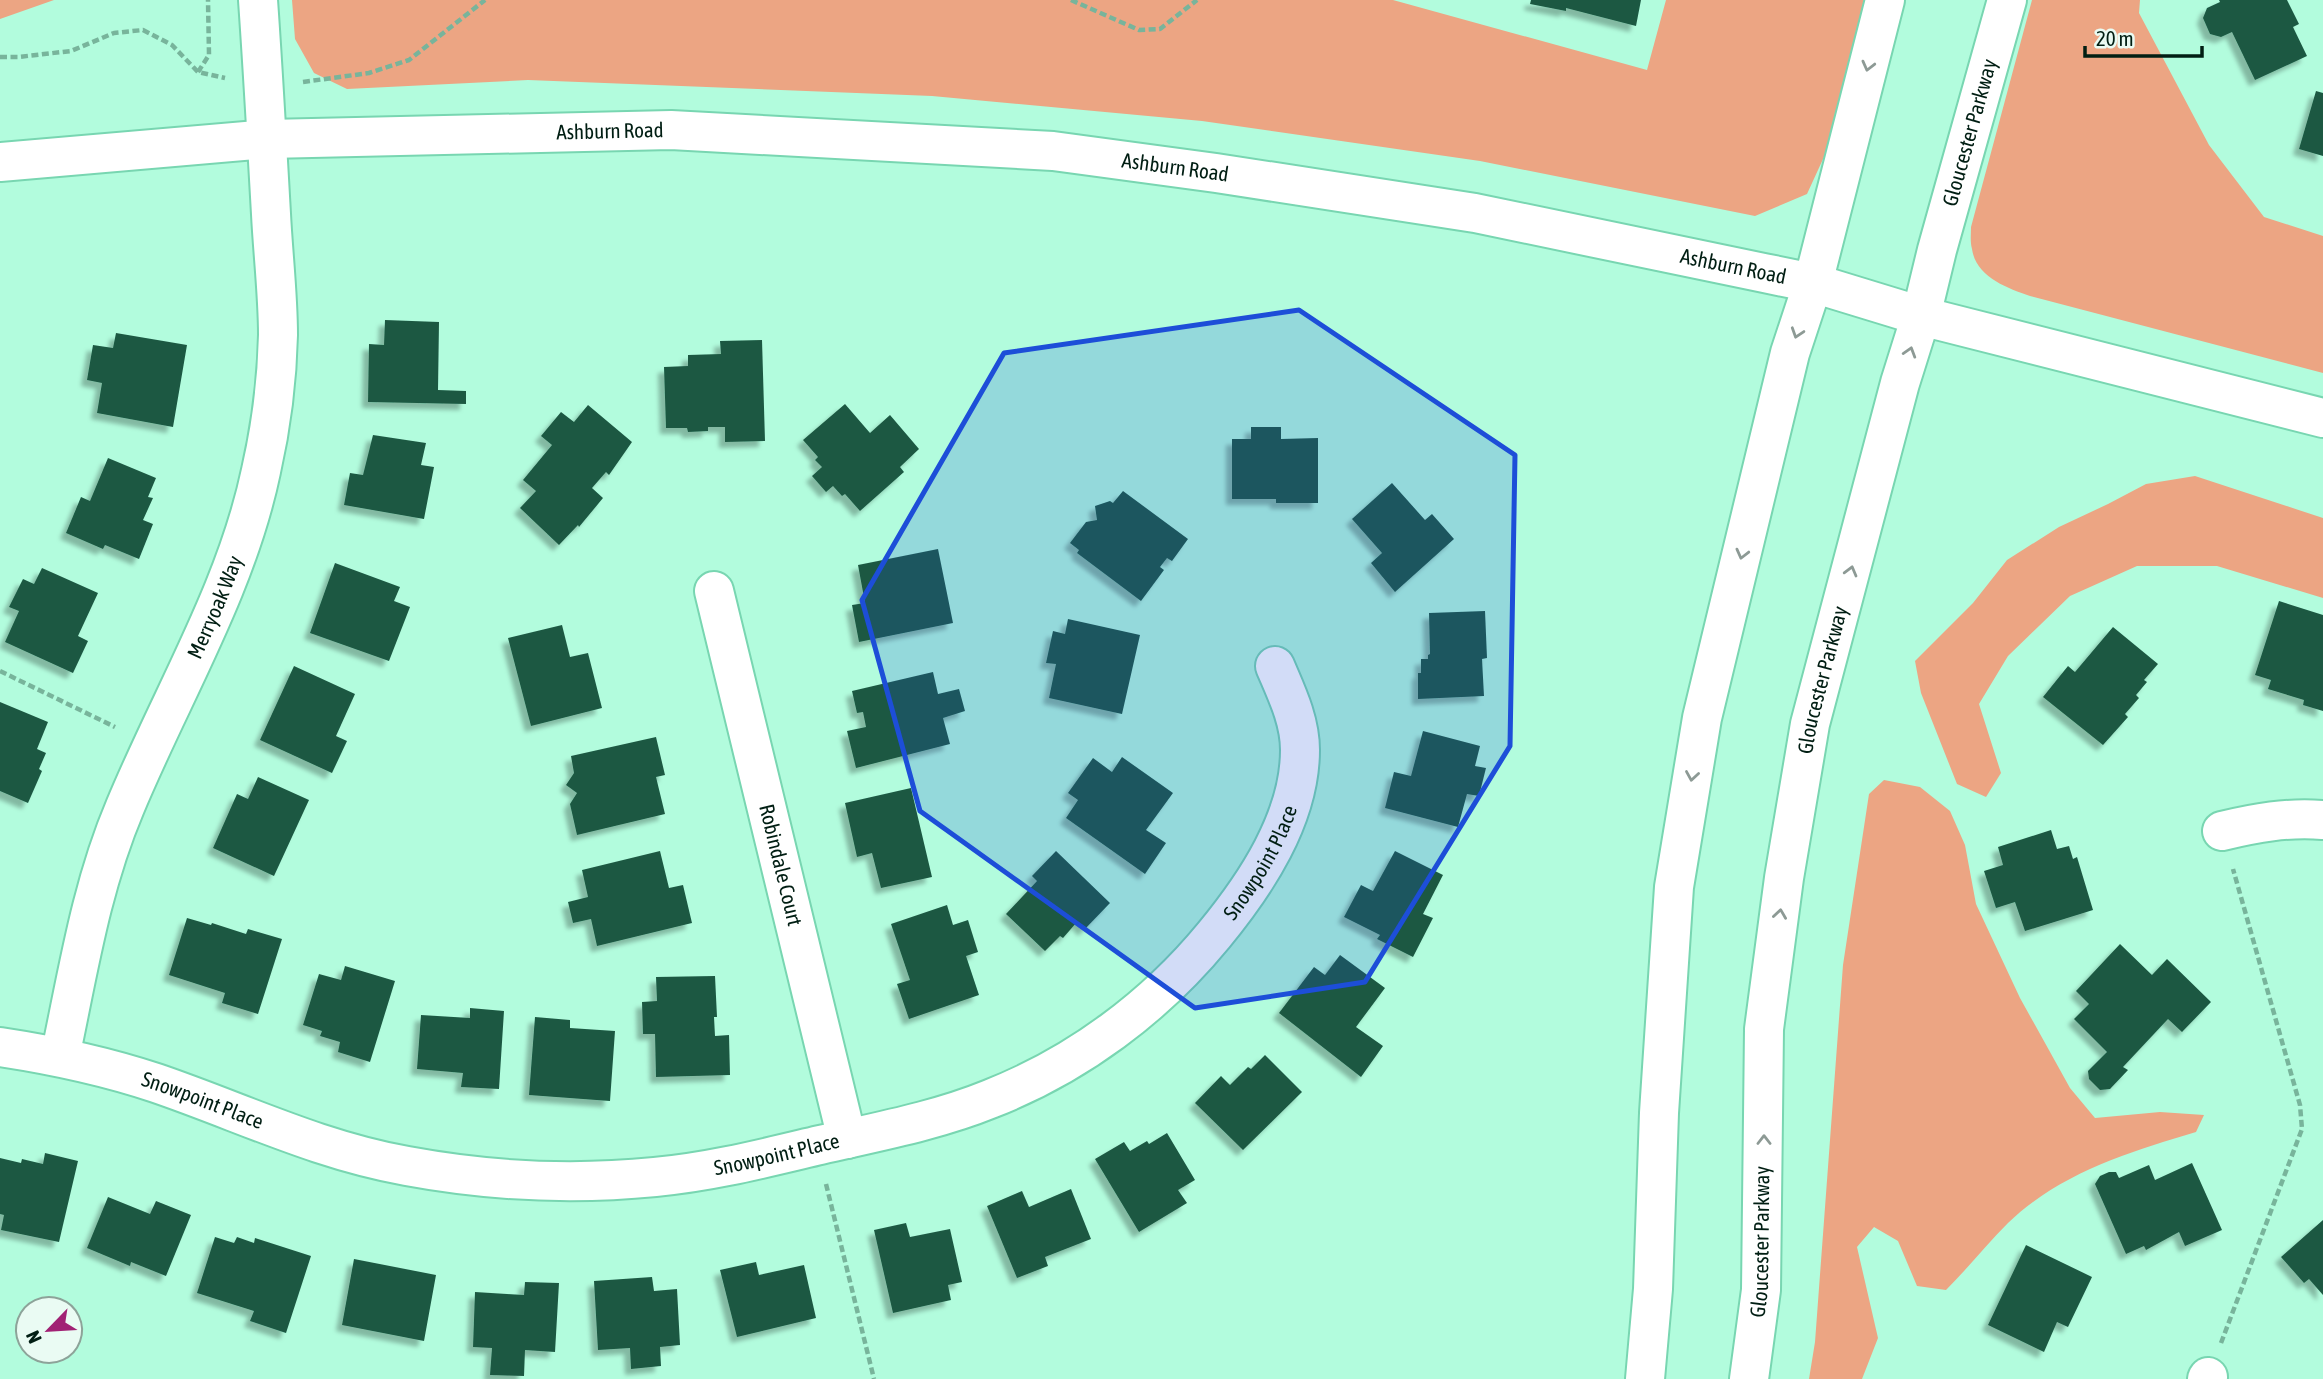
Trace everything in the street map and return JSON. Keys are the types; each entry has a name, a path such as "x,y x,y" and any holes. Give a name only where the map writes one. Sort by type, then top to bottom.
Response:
{"street":[{"name":"Merryoak Way","path":"60,1057 92,903 108,849 227,581 261,472 273,403 278,334 258,0"},
{"path":"1645,1379 1653,1289 1659,1113 1674,887 1702,718 1790,353 1813,283 1885,0"},
{"name":"Gloucester Parkway","path":"1749,1379 1761,1290 1764,1029 1784,878 1810,724 1900,383 1921,316 2007,0"},
{"name":"Ashburn Road","path":"0,162 268,139 671,130 1053,151 1475,213 1813,283 1921,316 2323,418"},
{"name":"Robindale Court","path":"714,591 831,1142"},
{"name":"Snowpoint Place","path":"0,1047 60,1057 155,1083 271,1129 332,1149 405,1166 478,1177 565,1181 654,1177 734,1165 952,1113 1026,1084 1101,1040 1168,985 1228,918 1253,882 1294,803 1300,747 1292,705 1275,666"},
{"path":"2222,831 2262,822 2307,818 2323,820"}],"path":[{"path":"198,72 209,55 208,0"},
{"path":"1071,0 1139,30 1160,29 1197,0"},
{"path":"0,671 116,727"},
{"path":"2208,1378 2302,1129 2300,1105 2222,831"},
{"path":"831,1142 874,1379"}],"highlighted area":[{"path":"1299,310 1515,455 1510,746 1365,982 1195,1008 920,811 862,600 1004,353"}],"shaded area":[{"path":"0,0 54,0 0,19"},
{"path":"292,0 1393,0 1647,70 1666,0 1864,0 1829,146 1807,194 1755,216 1480,161 1202,121 932,96 528,80 347,89 314,73 295,39"},
{"path":"2032,0 2140,0 2139,13 2209,145 2264,217 2323,236 2323,373 2030,296 1994,280 1980,267 1971,246 1971,227"},
{"path":"2195,476 2323,518 2323,598 2217,566 2137,566 2070,596 2008,656 1979,704 2001,773 1986,797 1957,784 1921,693 1915,661 1973,603 2007,560 2059,527 2146,484"},
{"path":"1884,780 1920,787 1950,811 1965,845 1976,904 2020,998 2070,1088 2095,1118 2160,1112 2204,1115 2196,1132 2121,1156 2050,1190 2008,1223 1946,1290 1917,1286 1898,1241 1874,1227 1857,1247 1878,1338 1862,1379 1809,1379 1815,1342 1843,965 1869,794"}],"building":[{"path":"1531,0 1641,0 1636,26 1566,8 1566,11 1530,4"},
{"path":"2219,0 2287,0 2299,24 2293,27 2307,56 2255,80 2232,32 2221,37 2210,34 2203,18 2207,8 2220,2"},
{"path":"2316,91 2323,93 2323,156 2299,149"},
{"path":"385,320 439,322 438,390 466,391 466,404 368,402 369,344 384,345"},
{"path":"116,333 187,345 173,427 97,413 102,383 87,380 93,345 113,348"},
{"path":"762,340 765,441 725,442 725,427 708,427 708,431 688,432 687,428 666,428 664,367 688,366 688,355 721,354 720,341"},
{"path":"845,404 870,433 890,415 919,449 900,467 904,472 860,511 845,494 842,496 833,486 826,492 812,476 822,467 815,460 818,457 803,440"},
{"path":"588,405 632,442 609,475 606,472 592,488 603,498 579,527 578,525 559,545 520,508 536,491 523,480 552,445 541,436 561,412 574,422"},
{"path":"1251,427 1281,427 1281,439 1318,438 1318,503 1232,499 1232,439 1251,439"},
{"path":"373,435 426,443 421,465 434,467 424,519 344,505 350,473 363,475"},
{"path":"108,458 156,478 148,497 153,498 143,520 153,524 139,559 105,545 103,549 66,533 81,497 90,501"},
{"path":"1392,483 1425,520 1432,514 1454,539 1395,592 1371,563 1382,553 1352,519"},
{"path":"1123,491 1188,539 1172,561 1167,558 1160,567 1164,570 1141,601 1077,553 1079,550 1070,543 1086,522 1097,520 1095,506 1110,501 1113,503"},
{"path":"938,549 953,623 859,642 852,605 865,603 858,565"},
{"path":"335,563 400,587 394,601 410,607 389,661 310,633"},
{"path":"42,568 98,593 78,636 88,641 73,673 5,642 19,611 9,607 23,579 34,584"},
{"path":"2279,601 2323,615 2323,711 2303,705 2304,700 2268,689 2271,680 2255,675"},
{"path":"1485,611 1487,658 1482,659 1484,696 1418,699 1421,659 1428,659 1430,654 1429,613"},
{"path":"1068,619 1140,635 1122,714 1049,698 1056,664 1046,663 1053,631 1065,634"},
{"path":"562,625 570,657 588,653 602,708 531,726 508,638"},
{"path":"2113,627 2158,664 2144,680 2147,682 2136,695 2139,698 2125,714 2128,717 2103,745 2043,697 2068,666 2075,672"},
{"path":"294,666 355,694 336,736 347,741 332,773 260,740"},
{"path":"933,672 938,694 959,689 965,711 943,718 950,744 856,768 847,731 866,727 863,712 857,713 852,691"},
{"path":"0,702 48,722 37,749 46,753 39,769 42,771 28,803 0,791"},
{"path":"1423,731 1480,746 1475,766 1486,768 1479,796 1467,794 1458,827 1385,808 1394,772 1411,776"},
{"path":"656,737 665,775 656,777 665,814 577,835 570,804 577,793 566,785 574,773 571,756"},
{"path":"1122,757 1173,793 1146,830 1166,843 1145,874 1066,818 1078,800 1068,793 1093,758 1112,772"},
{"path":"258,777 309,800 274,876 213,848 237,794 248,799"},
{"path":"911,788 932,877 881,888 872,853 857,857 845,803"},
{"path":"2051,830 2057,849 2069,846 2073,859 2077,857 2093,910 2025,931 2015,902 1996,908 1984,871 2003,865 1998,847"},
{"path":"660,851 669,888 683,885 692,923 597,946 591,919 573,923 568,902 588,897 582,870"},
{"path":"1056,851 1110,903 1084,930 1077,922 1063,938 1060,936 1045,951 1006,914 1037,881 1032,876"},
{"path":"1395,851 1443,875 1423,914 1433,918 1413,957 1377,939 1380,935 1344,917 1361,885 1373,891"},
{"path":"947,905 953,925 968,920 978,952 966,956 979,995 909,1019 897,984 910,980 891,924"},
{"path":"187,918 246,934 248,929 282,939 258,1014 222,1003 225,993 169,975"},
{"path":"2120,944 2152,975 2167,959 2211,1002 2182,1032 2168,1019 2123,1067 2128,1070 2110,1089 2100,1090 2089,1079 2088,1071 2107,1052 2074,1019 2089,1004 2076,991"},
{"path":"1340,955 1385,988 1356,1027 1383,1046 1361,1077 1279,1013 1314,967 1325,975"},
{"path":"345,966 395,981 370,1062 338,1052 340,1042 320,1036 322,1031 303,1025 319,974 341,980"},
{"path":"715,976 715,1036 729,1035 730,1075 656,1077 655,1034 643,1034 642,1002 657,1001 656,977"},
{"path":"470,1008 504,1011 499,1089 461,1087 463,1073 417,1069 421,1015 470,1018"},
{"path":"535,1017 570,1020 570,1028 615,1031 610,1101 529,1095"},
{"path":"1265,1055 1302,1092 1243,1150 1195,1103 1221,1076 1230,1085"},
{"path":"1167,1133 1195,1180 1178,1190 1187,1203 1139,1232 1095,1159 1124,1142 1130,1151"},
{"path":"45,1153 78,1161 59,1242 1,1230 4,1215 0,1214 0,1158 43,1164"},
{"path":"2192,1163 2222,1230 2185,1246 2179,1232 2146,1250 2144,1246 2126,1254 2095,1184 2100,1176 2116,1172 2119,1178 2149,1165 2155,1180"},
{"path":"1071,1189 1091,1239 1045,1257 1048,1266 1017,1278 987,1206 1022,1191 1029,1207"},
{"path":"108,1197 150,1214 156,1201 191,1215 166,1276 131,1262 130,1266 87,1248"},
{"path":"2323,1220 2323,1295 2309,1279 2304,1283 2281,1257"},
{"path":"906,1223 910,1237 950,1229 962,1282 948,1285 951,1300 893,1313 874,1230"},
{"path":"215,1237 234,1243 237,1237 254,1243 255,1238 311,1256 286,1333 250,1321 254,1311 197,1293"},
{"path":"2026,1245 2092,1277 2068,1327 2057,1322 2044,1352 1988,1325"},
{"path":"354,1259 436,1275 424,1341 342,1325"},
{"path":"756,1262 759,1275 804,1265 816,1318 737,1337 720,1270"},
{"path":"652,1277 654,1291 677,1289 680,1345 660,1347 661,1366 631,1369 630,1348 598,1350 594,1281"},
{"path":"525,1282 559,1283 555,1352 525,1350 524,1376 490,1375 492,1348 473,1347 475,1292 524,1295"}]}
